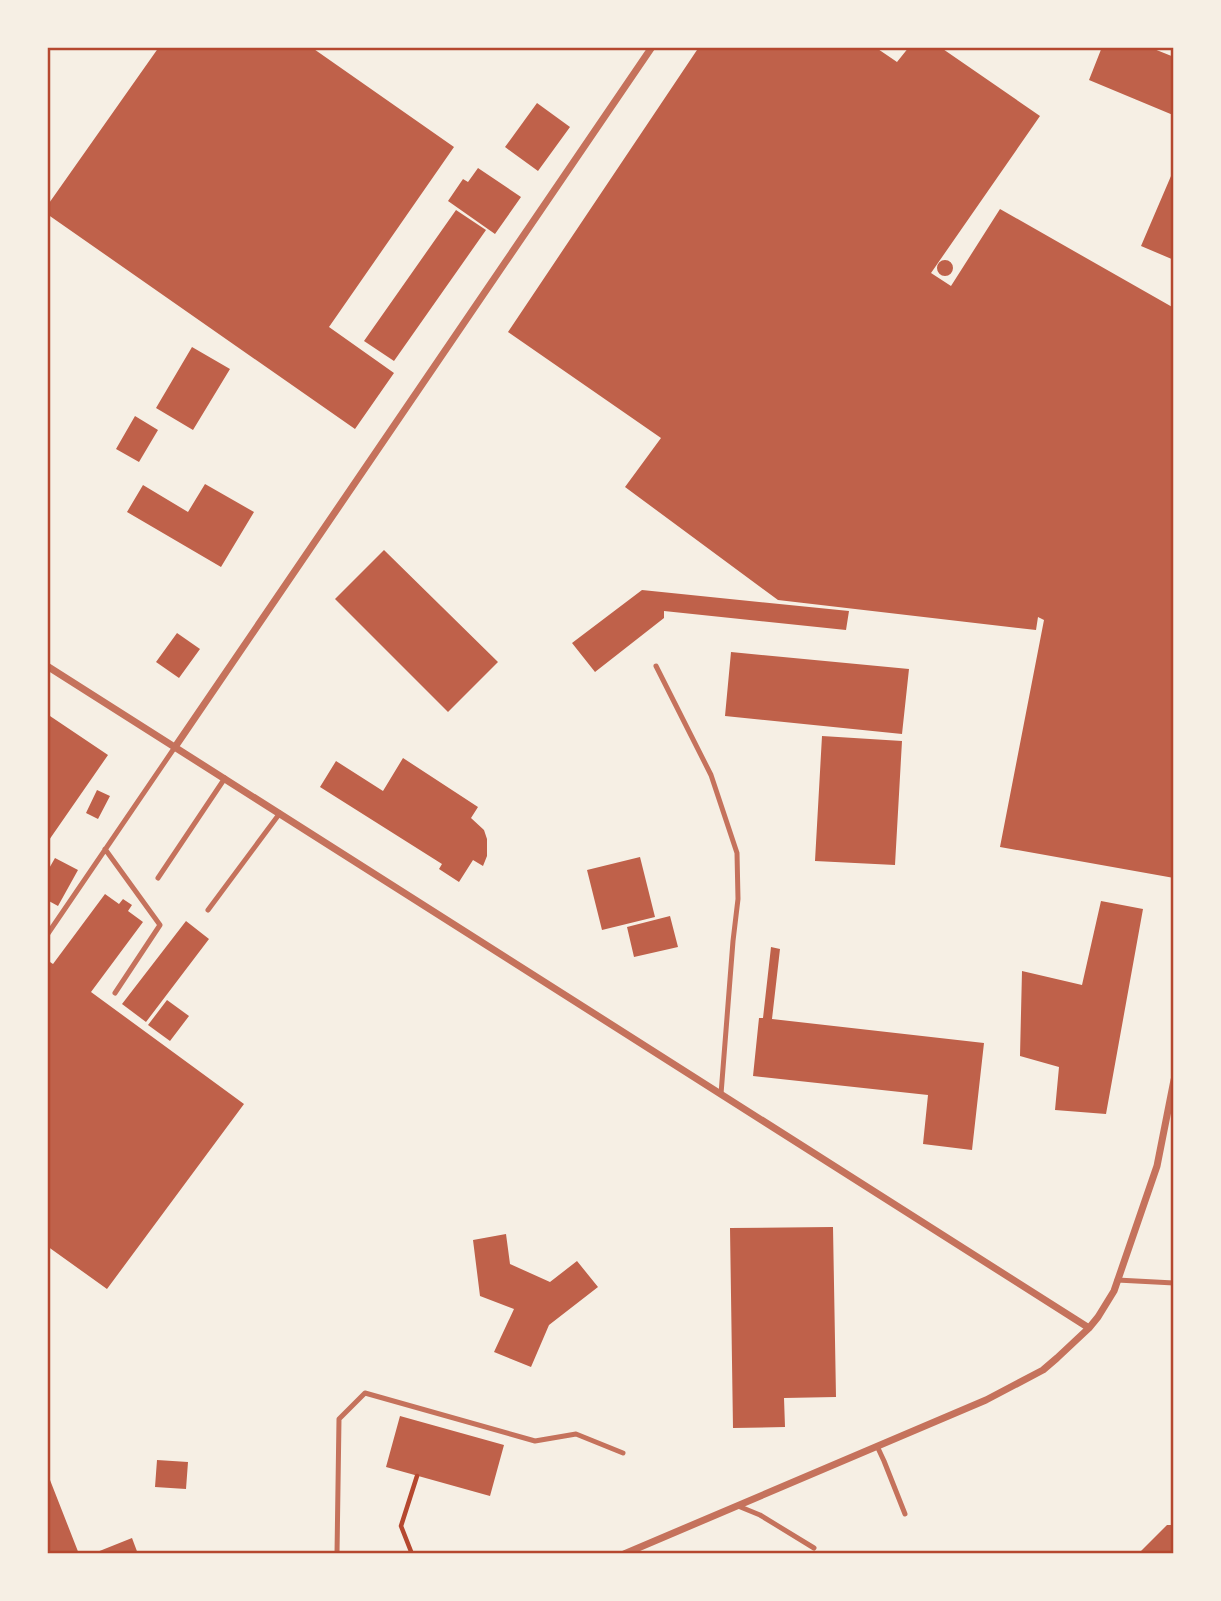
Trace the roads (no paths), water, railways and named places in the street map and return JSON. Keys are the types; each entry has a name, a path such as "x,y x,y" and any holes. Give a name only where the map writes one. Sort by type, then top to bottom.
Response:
{"street":[{"path":"175,747 652,47"},
{"path":"47,666 1089,1328"},
{"path":"624,1554 986,1400 1043,1370 1089,1328 1114,1291 1157,1166 1174,1080"}],"lane":[{"path":"656,666 711,775 737,853 738,899 721,1094"},
{"path":"47,934 175,747"},
{"path":"158,878 225,779"},
{"path":"208,910 280,813"},
{"path":"105,849 160,925 115,993"},
{"path":"1118,1280 1174,1283"},
{"path":"337,1554 338,1419 365,1393 535,1441 576,1434 623,1453"},
{"path":"877,1446 905,1514"},
{"path":"738,1506 760,1515 814,1548"}]}
